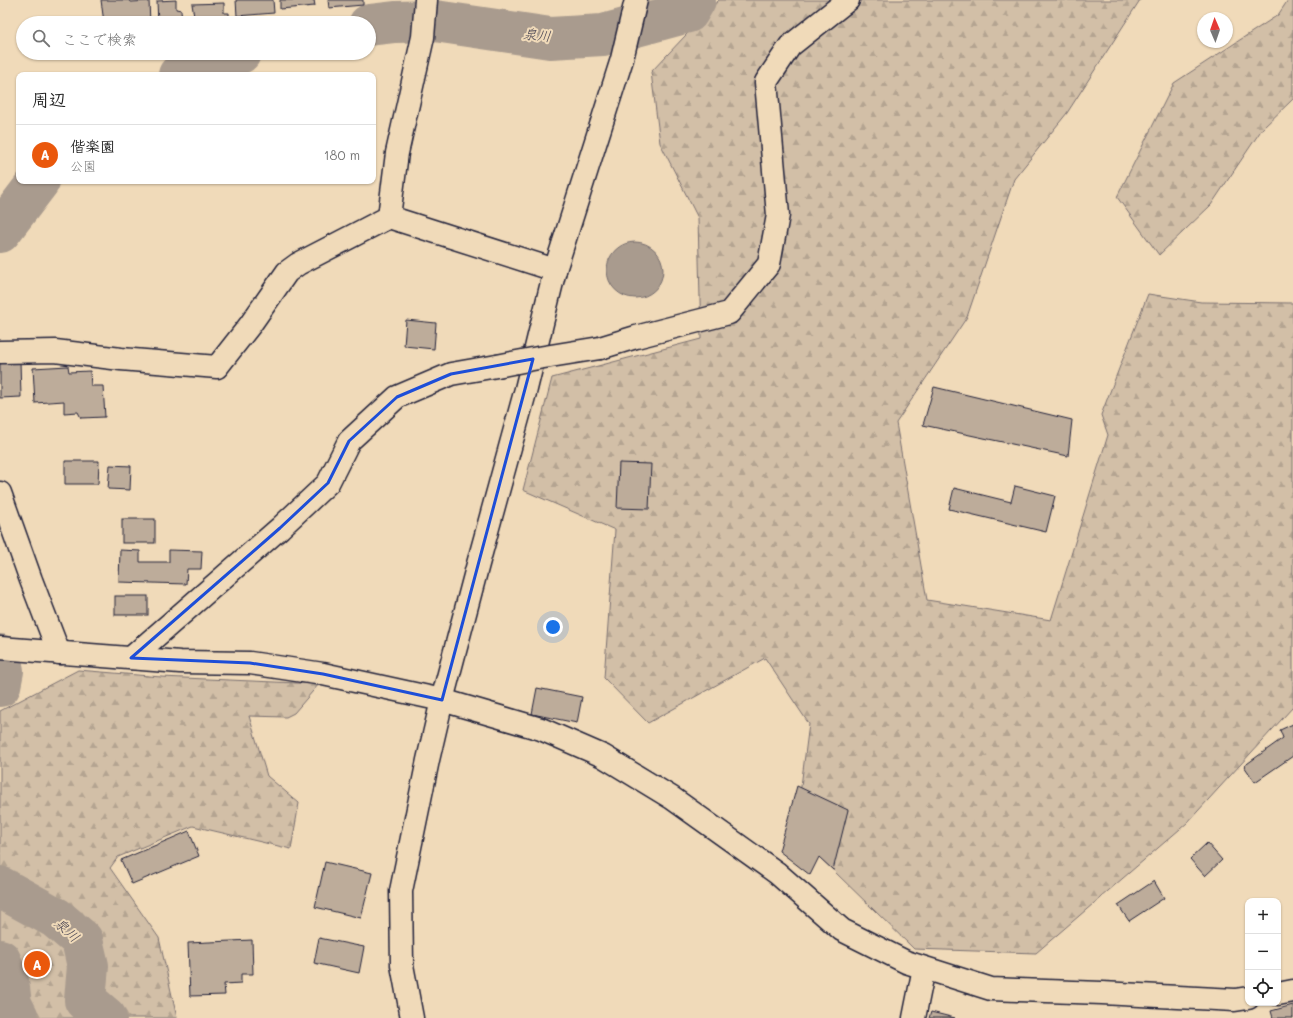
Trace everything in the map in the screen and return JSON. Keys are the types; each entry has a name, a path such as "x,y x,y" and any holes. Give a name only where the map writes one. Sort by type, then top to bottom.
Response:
{"street":[{"path":"412,1018 402,965 401,891 428,760 442,700 526,389 555,270 622,59 636,0"},
{"path":"131,658 280,528 328,483 349,441 397,397 451,374 600,348 729,313 769,264 778,215 766,82 790,46 848,0"},
{"path":"389,217 397,153 424,37 426,2"},
{"path":"0,352 55,351 217,367 250,325 287,272 298,264 389,217 555,270"},
{"path":"0,493 31,580 59,652"},
{"path":"0,648 180,662 250,663 323,674 442,700 541,729 603,756 672,798 770,869 842,930 906,962 991,989 1235,1000 1245,998"},
{"path":"914,1018 924,968"},
{"path":"1281,993 1293,991"}],"highlighted area":[{"path":"533,359 442,700 323,674 250,663 131,658 280,528 328,483 349,441 397,397 451,374"}],"green space":[{"path":"719,0 1140,0 1067,113 1014,179 967,317 896,423 927,600 1051,620 1108,435 1101,415 1148,294 1201,302 1293,303 1293,707 1187,823 1036,953 914,949 795,833 809,724 765,658 648,723 604,678 615,530 523,490 552,378 701,339 698,218 660,143 651,72"},
{"path":"1288,0 1293,0 1293,99 1262,129 1211,205 1159,255 1117,197 1174,83 1228,48 1233,48 1233,44 1278,15"},
{"path":"78,670 161,677 319,684 294,713 286,717 249,716 267,776 299,803 291,849 193,826 118,857 110,868 159,938 177,1018 0,1018 0,711"}],"shaded area":[{"path":"635,242 646,244 655,250 661,259 663,270 661,281 655,290 646,296 635,298 624,296 615,290 609,281 607,270 609,259 615,250 624,244"}],"building":[{"path":"101,0 129,0 130,2 149,1 150,16 103,16"},
{"path":"176,0 176,9 181,10 181,16 158,16 157,1"},
{"path":"236,0 273,0 274,13 237,16"},
{"path":"280,0 314,0 315,6 280,9"},
{"path":"328,0 363,0 363,5 329,8"},
{"path":"224,3 224,13 229,13 229,16 194,16 192,4"},
{"path":"406,320 436,323 434,349 404,346"},
{"path":"20,361 21,397 0,398 0,362"},
{"path":"68,366 69,372 90,371 91,386 103,386 105,417 81,418 78,412 64,413 64,401 35,403 33,368"},
{"path":"934,387 1072,420 1068,456 923,425"},
{"path":"65,461 99,461 98,484 65,484"},
{"path":"619,463 651,464 649,509 617,508"},
{"path":"110,465 131,466 130,490 108,489"},
{"path":"1015,486 1055,496 1046,532 949,509 954,488 1011,502"},
{"path":"122,519 155,519 155,543 122,543"},
{"path":"120,550 140,551 140,562 169,562 169,550 202,551 201,569 187,569 186,584 119,582"},
{"path":"115,596 148,596 148,615 115,615"},
{"path":"537,688 582,697 577,723 532,714"},
{"path":"1293,724 1293,756 1255,782 1244,766 1283,738 1280,730"},
{"path":"797,786 848,810 833,870 819,857 810,875 779,851"},
{"path":"189,831 199,856 132,884 121,860"},
{"path":"1207,843 1222,860 1205,876 1190,859"},
{"path":"325,862 372,873 361,918 315,907"},
{"path":"1154,881 1164,898 1129,921 1118,905"},
{"path":"319,938 364,947 359,973 314,963"},
{"path":"252,940 253,974 241,974 241,983 224,984 225,995 190,996 188,943"},
{"path":"1293,1005 1293,1018 1273,1018 1271,1011"},
{"path":"931,1012 955,1018 929,1018"}],"waterway":[{"name":"泉川","path":"376,24 435,21 550,38 603,35 688,12 695,0"},
{"name":"泉川","path":"186,72 226,60"},
{"name":"泉川","path":"0,232 37,184"},
{"name":"泉川","path":"0,655 3,671 0,686"},
{"name":"泉川","path":"0,887 56,918 82,940 88,966 85,1000 106,1018"},
{"path":"0,960 8,980 11,1004 18,1018"}],"place":[{"name":"偕楽園","path":"37,964"}]}
